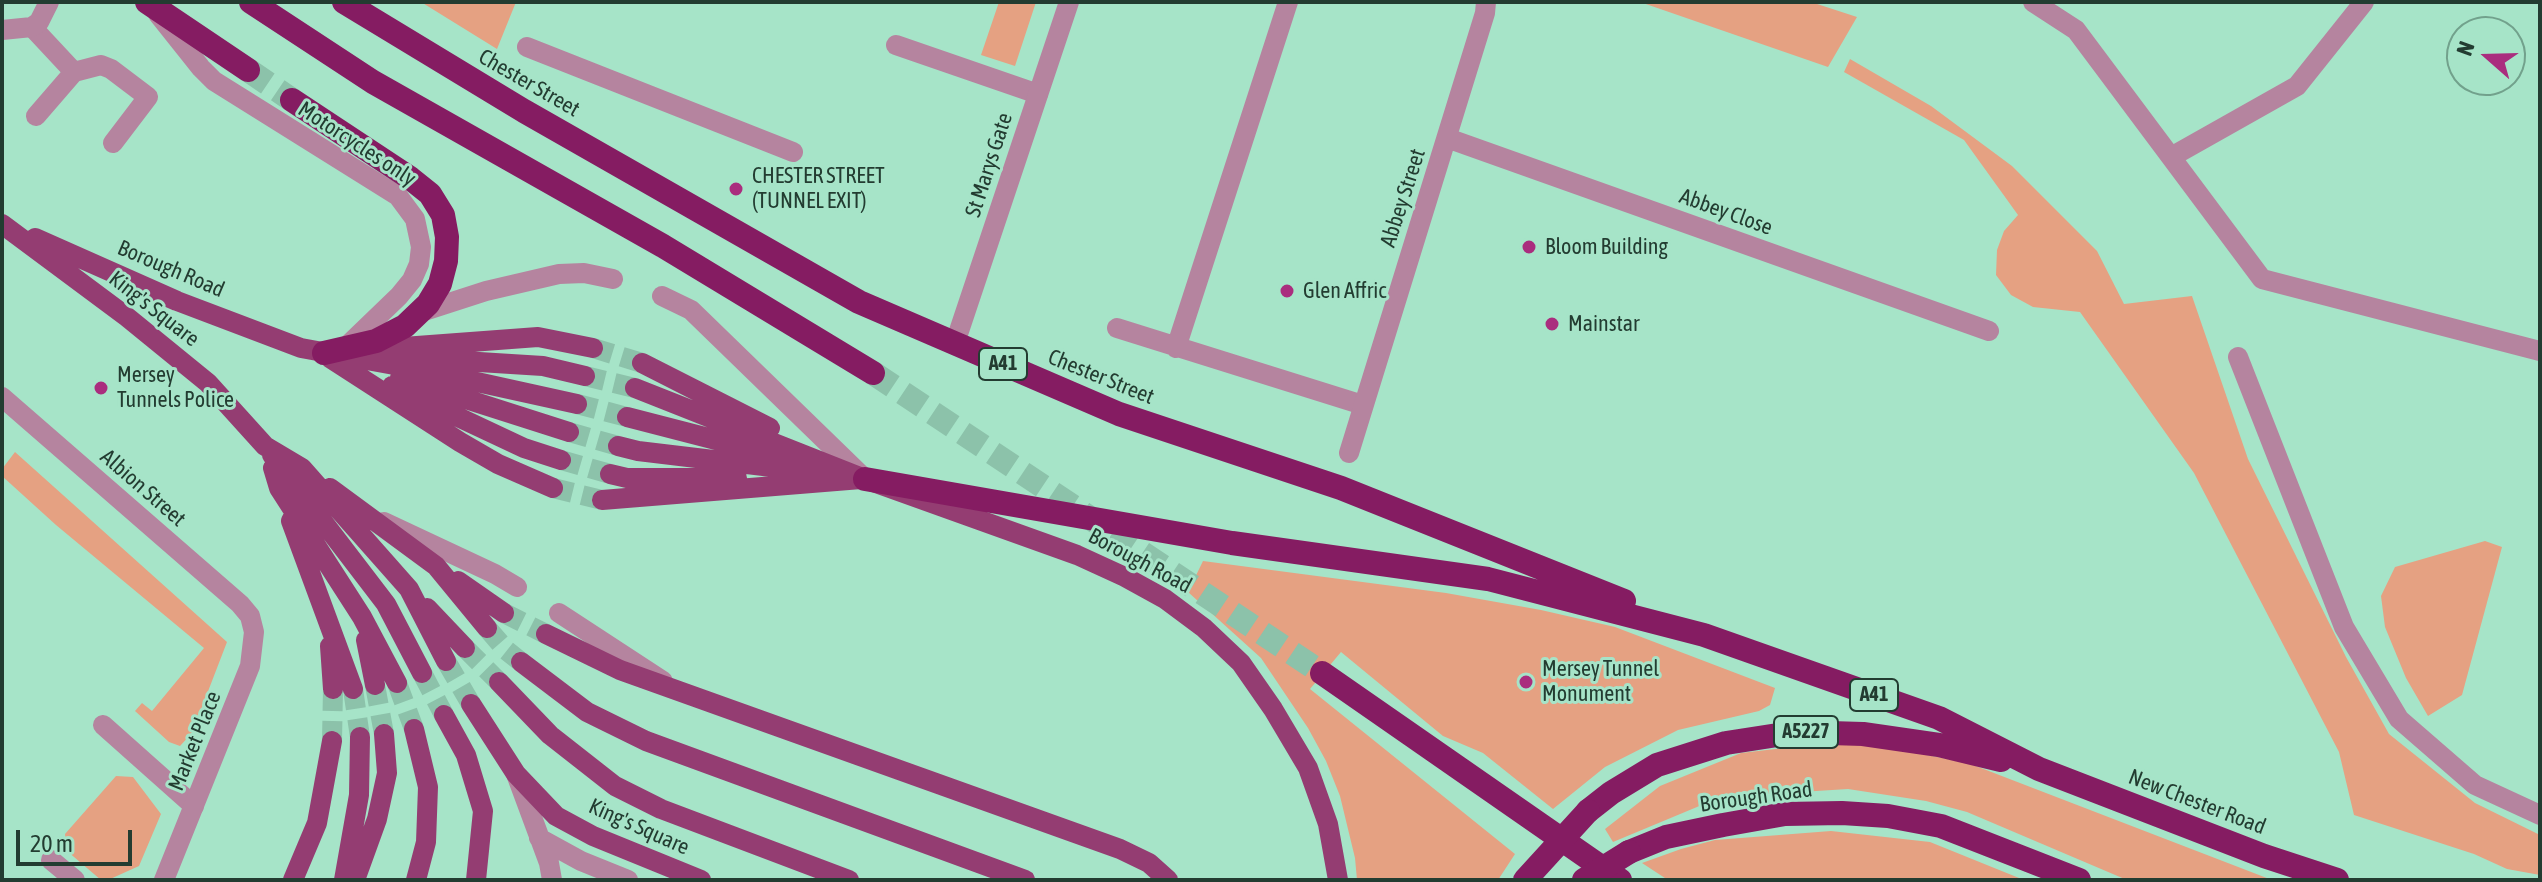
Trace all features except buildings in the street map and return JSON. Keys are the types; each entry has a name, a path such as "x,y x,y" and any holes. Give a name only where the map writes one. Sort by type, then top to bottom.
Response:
{"highway":[{"path":"251,2 373,82 663,246 873,373"},
{"name":"Chester Street","path":"344,2 524,111 859,302 1119,414 1341,488 1704,635"},
{"path":"150,4 248,70"},
{"path":"292,100 430,194 443,215 447,237 446,261 440,284 428,304 405,326 376,341 334,351"},
{"path":"865,479 1232,543 1488,579 1704,635"},
{"name":"A41","path":"1704,635 1939,718 2039,769"},
{"path":"1322,673 1620,880"},
{"name":"A5227","path":"1525,880 1588,811 1611,793 1657,765 1726,743 1797,732 1863,734 1939,745 2039,769"},
{"name":"New Chester Road","path":"2039,769 2264,856 2337,880"},
{"name":"Borough Road","path":"1584,880 1629,852 1666,837 1785,814 1842,813 1888,816 1941,826 2079,880"}],"main road":[{"name":"Borough Road","path":"2,224 246,328 301,348 334,351"},
{"name":"King's Square","path":"2,224 127,317 208,383 265,446 302,468 409,589 446,661"},
{"path":"334,351 538,337 593,348"},
{"path":"334,351 543,366 585,376"},
{"path":"334,351 577,404"},
{"path":"334,351 569,432"},
{"path":"334,351 524,448 561,460"},
{"path":"334,351 460,442 498,464 553,488"},
{"path":"642,363 865,479"},
{"path":"635,388 865,479"},
{"path":"627,417 865,479"},
{"path":"265,446 386,604 422,673"},
{"name":"King's Square","path":"265,446 279,488 362,617 397,683"},
{"path":"618,446 865,479"},
{"path":"302,468 504,613"},
{"path":"610,474 627,478 865,479"},
{"name":"Borough Road","path":"865,479 1077,555 1165,599 1204,628 1241,663 1308,768 1328,824 1338,880"},
{"path":"602,500 865,479"},
{"path":"279,488 328,626 343,689"},
{"path":"436,566 487,628"},
{"path":"409,589 465,648"},
{"path":"362,617 375,685"},
{"path":"546,634 620,670 1120,849 1149,863 1168,880"},
{"path":"521,662 587,712 646,741 1025,880"},
{"path":"499,682 550,735 615,786 661,809 849,880"},
{"name":"King's Square","path":"471,704 516,774 556,816 593,836 701,880"},
{"path":"444,715 466,755 483,811 476,880"},
{"path":"414,729 428,787 426,842 416,880"},
{"path":"355,880 377,819 387,773 384,734"},
{"path":"344,880 359,795 360,737"},
{"path":"293,880 317,823 332,741"}],"street":[{"path":"2,30 32,27 39,22 49,2"},
{"name":"St Marys Gate","path":"955,343 1069,2"},
{"path":"1176,348 1288,2"},
{"name":"Abbey Street","path":"1349,453 1486,2"},
{"path":"2033,2 2076,30 2262,279 2540,351"},
{"path":"2171,157 2297,86 2364,2"},
{"name":"Motorcycles only","path":"150,4 214,81 398,196 415,219 421,247 419,264 412,280 399,296 334,351"},
{"path":"32,27 74,72"},
{"path":"896,45 1038,94"},
{"path":"527,47 793,152"},
{"path":"36,116 74,72 101,65 148,97 113,143"},
{"name":"Abbey Close","path":"1447,138 1989,331"},
{"path":"418,313 486,291 559,274 584,273 613,279"},
{"path":"662,296 691,310 865,479"},
{"path":"1117,328 1363,405"},
{"path":"2238,357 2344,627 2399,719 2475,785 2540,815"},
{"name":"Albion Street","path":"2,397 250,616"},
{"path":"370,516 517,587"},
{"path":"559,613 676,690"},
{"name":"Market Place","path":"164,880 250,666 254,632 250,616"},
{"path":"103,725 194,806"},
{"path":"516,774 549,863 552,880"},
{"path":"539,838 581,861 628,880"},
{"path":"51,860 75,880"}],"shaded area":[{"path":"421,2 516,2 497,49"},
{"path":"999,2 1036,2 1015,66 981,55"},
{"path":"1640,2 1811,2 1857,17 1828,67"},
{"path":"1850,59 1931,106 2012,166 2097,251 2124,304 2192,296 2248,459 2346,657 2389,734 2475,803 2540,835 2540,875 2507,869 2474,854 2354,815 2339,752 2194,473 2080,312 2033,307 2011,295 1996,275 1997,250 2004,231 2018,215 1964,140 1844,72"},
{"path":"15,452 227,642 192,733 180,746 169,742 135,711 142,703 152,711 204,648 2,476 2,469"},
{"path":"2485,541 2502,547 2462,695 2428,716 2406,678 2385,627 2381,596 2395,567"},
{"path":"1203,561 1446,593 1541,610 1615,627 1775,688 1770,705 1759,711 1678,730 1605,767 1553,809 1483,753 1443,736 1341,652 1310,689 1515,854 1498,880 1357,880 1355,858 1340,796 1308,728 1261,658 1188,592"},
{"path":"1827,743 1886,747 1968,763 2272,880 2127,880 1967,812 1926,801 1848,789 1721,797 1613,842 1605,829 1660,786 1741,753"},
{"path":"116,776 133,777 161,814 139,866 108,880 101,880 67,851 65,834"},
{"path":"1831,831 1930,842 2024,880 1668,880 1642,863 1715,840"}],"tunnel":[{"path":"248,70 292,100"},
{"path":"593,348 642,363"},
{"path":"873,373 1322,673"},
{"path":"585,376 635,388"},
{"path":"577,404 627,417"},
{"path":"569,432 618,446"},
{"path":"561,460 610,474"},
{"path":"553,488 602,500"},
{"path":"504,613 546,634"},
{"path":"487,628 521,662"},
{"path":"465,648 499,682"},
{"path":"446,661 471,704"},
{"path":"422,673 444,715"},
{"path":"397,683 414,729"},
{"path":"375,685 384,734"},
{"path":"332,741 333,689"},
{"path":"353,689 360,737"}],"place":[{"name":"CHESTER STREET (TUNNEL EXIT)","path":"736,189"},
{"name":"Bloom Building","path":"1529,247"},
{"name":"Glen Affric","path":"1287,291"},
{"name":"Mainstar","path":"1552,324"},
{"name":"Mersey Tunnels Police","path":"101,388"},
{"name":"Mersey Tunnel Monument","path":"1526,682"}]}
